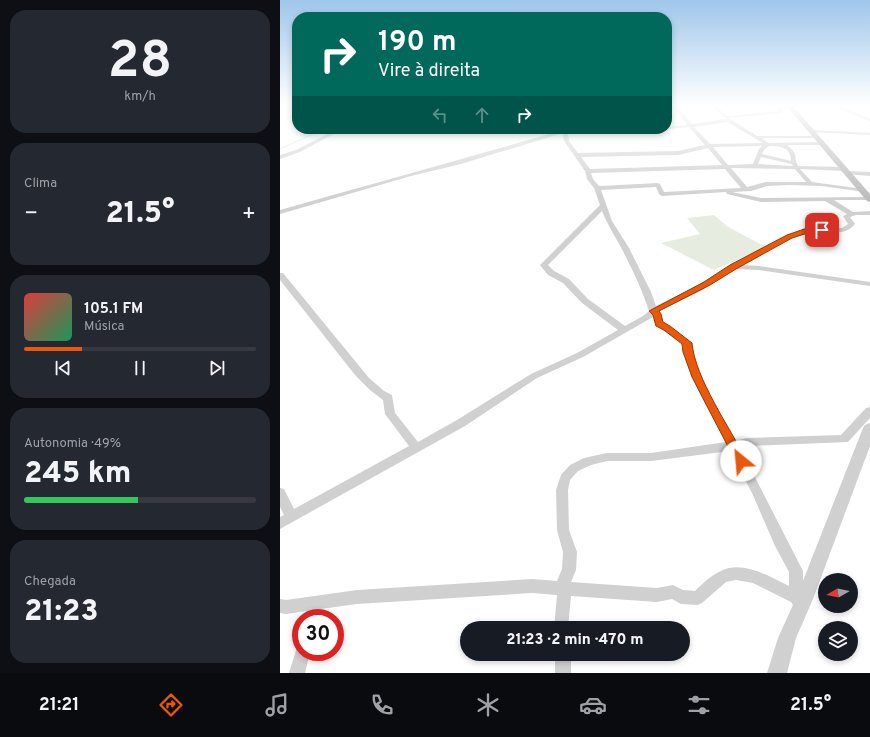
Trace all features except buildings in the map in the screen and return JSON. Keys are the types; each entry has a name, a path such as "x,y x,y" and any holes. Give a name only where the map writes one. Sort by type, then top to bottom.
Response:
{"main road":[{"path":"815,135 868,197"}],"street":[{"path":"280,157 298,151 328,135"},
{"path":"280,212 409,175 459,163 550,135"},
{"path":"566,135 567,141 588,171 590,179 597,188 603,206 647,292 653,311 657,314 659,324 687,343 688,352 696,377 758,493 780,542 796,571 800,598"},
{"path":"699,135 745,189"},
{"path":"755,135 764,140 767,144"},
{"path":"758,137 788,135"},
{"path":"577,155 678,153 709,146 822,143"},
{"path":"755,166 762,148 767,144"},
{"path":"782,144 794,156 795,165 810,183"},
{"path":"759,155 795,165"},
{"path":"588,171 795,165 870,174"},
{"path":"597,188 654,185 658,186 662,194 665,194 745,189 766,184 810,183 835,186 868,197"},
{"path":"722,190 761,200 868,197"},
{"path":"826,198 852,214"},
{"path":"603,206 544,264 551,273 566,281 585,301 624,330"},
{"path":"280,493 285,520 460,423 534,376 580,355 652,314 653,311 707,284 733,267 790,236 813,229 836,231 848,228 852,224 845,216 870,213"},
{"path":"733,267 759,268 870,284"},
{"path":"280,275 300,302 379,394 388,398 390,414 416,447"},
{"path":"562,621 566,588 564,580 569,570 570,552 563,530 562,490 566,478 574,468 588,461 608,457 651,457 733,446 748,442 844,439 870,411"},
{"path":"776,673 800,598 870,428"},
{"path":"280,606 357,597 462,592 532,586 657,595 673,592 681,596 697,598 728,574 736,572 763,581 800,598"},
{"path":"314,609 316,602"},
{"path":"297,673 300,661"},
{"path":"563,661 563,673"}],"shaded area":[{"path":"714,215 728,227 766,247 714,270 661,243 700,234 687,218"}],"waterway":[{"path":"280,149 310,135"}],"route":[{"path":"741,461 696,377 688,352 687,343 681,337 659,324 657,314 653,311 707,284 733,267 765,251 790,236 813,229 822,230"}]}
